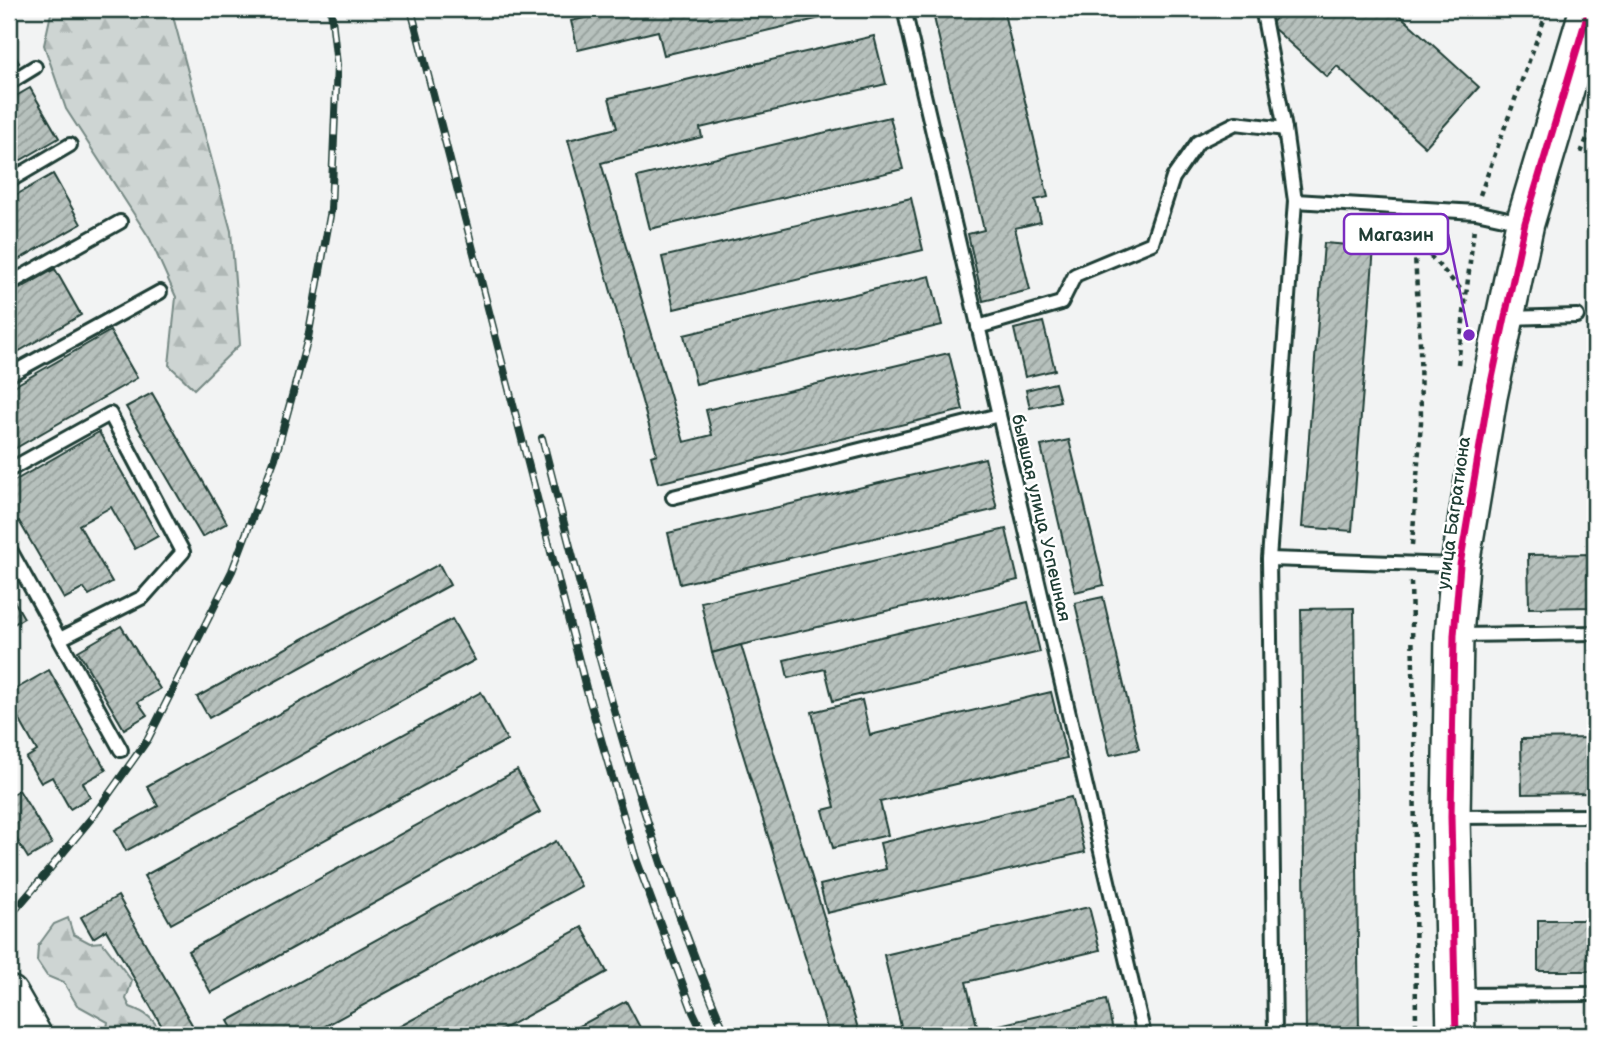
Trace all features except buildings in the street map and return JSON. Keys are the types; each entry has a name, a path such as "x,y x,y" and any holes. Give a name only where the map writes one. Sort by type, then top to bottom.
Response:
{"street":[{"name":"улица Багратиона","path":"1456,1035 1451,817 1454,635 1460,565 1488,397 1525,223 1588,9"},
{"path":"9,995 32,1035"}],"lane":[{"name":"бывшая улица Успешная","path":"904,9 1144,1035"},
{"path":"1267,9 1263,13 1285,129 1295,201 1269,559 1275,1035"},
{"path":"9,83 35,67"},
{"path":"978,327 1061,303 1075,275 1152,243 1173,178 1198,142 1236,123 1285,129"},
{"path":"9,181 70,145"},
{"path":"1295,201 1476,212 1525,223"},
{"path":"9,284 120,222"},
{"path":"9,375 160,292"},
{"path":"1506,318 1577,316"},
{"path":"9,470 110,414 183,552 143,597 60,639"},
{"path":"673,497 999,415"},
{"path":"9,548 121,750"},
{"path":"1269,559 1460,565"},
{"path":"1454,635 1595,633"},
{"path":"1451,817 1595,816"},
{"path":"1456,995 1595,994"}],"path":[{"path":"1458,364 1476,212 1481,191 1548,9"},
{"path":"1385,206 1466,295"},
{"path":"1414,238 1421,422 1411,564 1416,1035"}],"green space":[{"path":"52,9 171,9 231,231 240,344 194,389 169,365 176,297 150,239 66,109 44,45"},
{"path":"68,918 73,934 90,943 102,942 132,981 126,999 130,1007 149,1017 162,1035 106,1035 108,1022 77,1005 64,983 47,976 37,961 38,946 54,924"}],"railway":[{"path":"9,917 94,815 148,739 232,571 275,458 308,338 331,210 337,65 331,9"},
{"path":"411,9 586,688 636,859 704,1035"},
{"path":"542,438 601,665 645,815 697,963 726,1035"}],"cycle path":[{"path":"1456,1035 1451,817 1454,635 1460,565 1488,397 1525,223 1589,9"}],"place":[{"name":"Магазин","path":"1469,335"}]}
